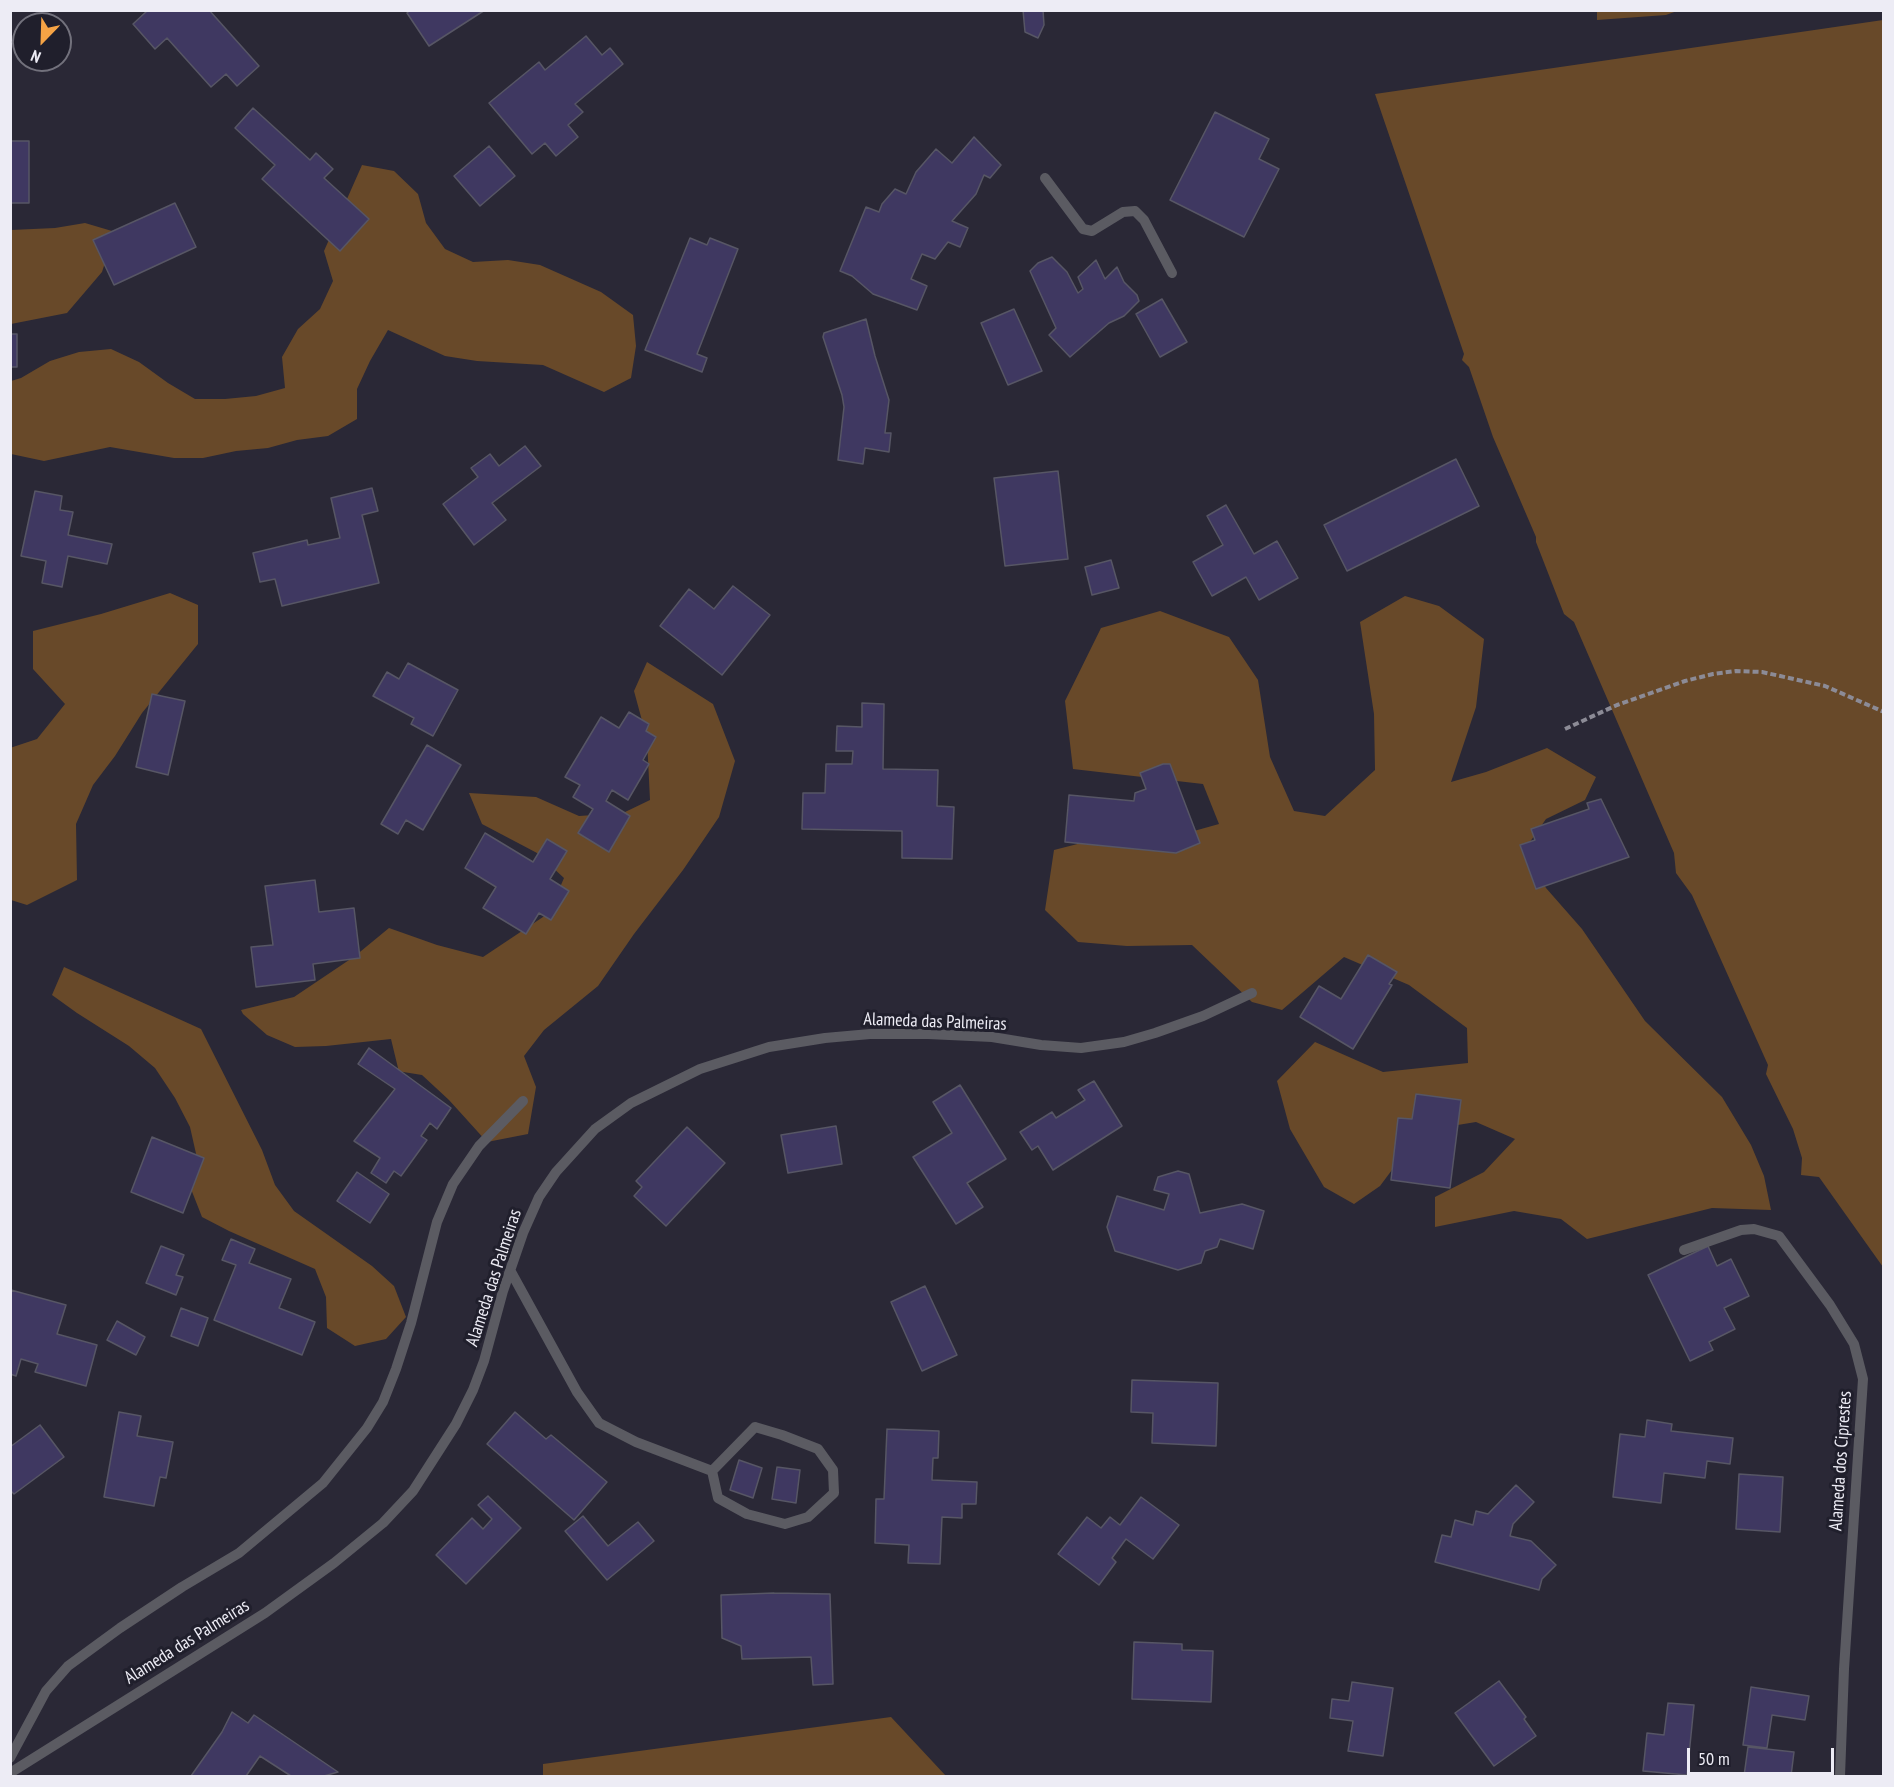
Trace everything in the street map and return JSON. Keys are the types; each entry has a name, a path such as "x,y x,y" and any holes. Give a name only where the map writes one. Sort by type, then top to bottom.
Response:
{"lane":[{"path":"1045,178 1083,229 1092,231 1123,212 1135,211 1144,220 1172,273"},
{"name":"Alameda das Palmeiras","path":"10,1773 265,1613 334,1563 383,1523 413,1491 434,1461 464,1407 484,1362 510,1270 539,1197 556,1172 595,1129 631,1103 700,1069 769,1047 870,1034 992,1036 1041,1045 1081,1048 1124,1042 1155,1033 1203,1016 1252,993"},
{"path":"10,1758 46,1691 68,1666 182,1587 239,1553 323,1483 367,1428 382,1402 396,1369 411,1323 437,1222 453,1184 479,1146 523,1101"},
{"name":"Alameda dos Ciprestes","path":"1684,1250 1741,1230 1754,1229 1779,1236 1830,1305 1854,1344 1863,1379 1845,1657 1840,1776"},
{"path":"510,1270 578,1392 599,1423 636,1442 712,1471"},
{"path":"755,1427 818,1449 833,1470 834,1493 808,1517 785,1524 747,1514 718,1498 712,1471 755,1427"}],"path":[{"path":"1565,729 1617,705 1685,681 1736,671 1761,672 1825,686 1884,712"}],"shaded area":[{"path":"1597,10 1677,11 1666,15 1597,20"},
{"path":"1884,20 1883,1267 1819,1177 1801,1175 1802,1158 1793,1129 1766,1074 1768,1065 1692,895 1676,873 1674,853 1574,622 1564,614 1536,537 1493,437 1469,367 1462,360 1464,354 1375,94"},
{"path":"362,165 394,171 418,194 426,223 445,249 473,262 508,260 540,265 601,292 633,315 636,346 631,378 604,392 543,365 477,361 445,356 388,330 357,389 357,419 328,436 203,458 174,458 110,447 44,461 11,454 11,381 21,378 50,361 79,352 111,349 139,362 195,399 256,396 285,388 282,357 298,329 320,309 333,281 324,251"},
{"path":"85,223 112,231 114,235 102,272 67,313 11,324 11,230 55,228"},
{"path":"170,593 198,605 198,644 142,713 115,756 93,785 76,824 77,880 27,905 11,900 10,748 37,739 65,704 33,669 33,631"},
{"path":"1405,596 1439,606 1484,639 1476,707 1451,782 1486,772 1547,748 1596,777 1585,800 1546,819 1525,849 1546,888 1582,929 1645,1021 1722,1097 1751,1145 1764,1176 1771,1210 1712,1208 1587,1239 1561,1219 1514,1211 1435,1227 1435,1197 1484,1172 1515,1139 1476,1122 1421,1131 1380,1186 1354,1204 1324,1187 1290,1129 1277,1081 1315,1042 1383,1072 1468,1063 1467,1028 1409,985 1344,957 1282,1010 1252,1002 1192,945 1127,946 1078,942 1045,910 1054,850 1097,839 1176,836 1219,824 1203,784 1073,769 1065,701 1101,628 1160,611 1229,637 1258,680 1270,757 1294,811 1325,816 1375,770 1374,714 1360,622"},
{"path":"647,662 713,704 735,761 719,817 683,870 598,986 544,1030 524,1056 536,1087 528,1134 487,1142 449,1100 422,1075 397,1071 391,1039 295,1047 267,1035 243,1014 241,1010 294,997 355,956 389,928 437,945 483,957 549,913 564,878 537,853 482,824 469,793 536,797 579,816 623,813 650,800 647,739 634,691"},
{"path":"64,967 201,1029 262,1150 275,1185 294,1211 372,1266 394,1286 406,1317 386,1339 355,1346 327,1328 326,1297 315,1269 202,1217 191,1189 197,1158 190,1127 175,1098 155,1068 129,1046 52,995"},
{"path":"891,1717 946,1776 543,1776 543,1764"}],"building":[{"path":"148,10 209,10 259,66 237,86 226,74 211,87 167,38 155,49 133,24"},
{"path":"410,10 485,10 429,46 407,13"},
{"path":"1023,10 1043,10 1044,25 1038,38 1025,32"},
{"path":"586,36 602,55 610,48 623,64 575,104 583,112 568,125 578,137 556,156 545,143 532,154 489,103 539,62 545,70"},
{"path":"253,108 310,160 316,153 333,169 324,178 369,219 340,251 262,179 275,165 235,128"},
{"path":"1215,112 1269,139 1259,159 1279,169 1244,237 1170,200"},
{"path":"974,137 1001,165 990,178 984,175 976,194 952,221 968,228 960,247 948,242 935,259 922,254 911,279 927,286 917,310 873,294 852,276 840,271 866,207 879,212 882,204 895,189 906,194 916,172 936,149 952,163"},
{"path":"10,141 29,141 29,203 10,203"},
{"path":"489,146 515,176 480,206 454,176"},
{"path":"175,203 196,247 114,285 93,240"},
{"path":"690,238 707,245 710,238 738,249 697,354 707,358 702,372 645,350"},
{"path":"1052,257 1067,272 1078,293 1083,289 1078,277 1096,260 1105,279 1117,267 1124,282 1137,295 1139,301 1124,316 1109,323 1070,357 1049,335 1056,328 1030,271 1038,263"},
{"path":"1162,299 1187,342 1160,357 1136,314"},
{"path":"1014,309 1042,371 1008,385 981,323"},
{"path":"866,319 889,400 885,433 891,433 889,452 865,448 863,464 838,460 844,407 823,337 824,333"},
{"path":"10,334 17,334 17,367 10,367"},
{"path":"525,446 541,466 492,503 506,520 474,545 443,504 478,477 471,468 490,454 499,466"},
{"path":"1456,459 1479,506 1347,571 1324,525"},
{"path":"1058,471 1068,559 1005,566 994,478"},
{"path":"372,488 378,511 362,515 379,583 282,606 275,579 260,582 253,553 307,540 308,545 340,538 331,498"},
{"path":"35,491 62,496 60,510 73,512 68,535 112,544 107,564 68,556 62,587 42,583 46,561 21,556"},
{"path":"1226,505 1254,554 1277,541 1298,578 1259,600 1246,577 1212,596 1193,562 1223,545 1207,516"},
{"path":"1111,560 1119,588 1092,595 1085,567"},
{"path":"733,586 770,615 722,675 660,626 689,589 714,609"},
{"path":"408,663 458,690 433,736 411,724 414,718 373,696 387,672 399,679"},
{"path":"152,694 185,701 168,775 136,767"},
{"path":"862,703 884,704 883,769 938,770 937,806 954,807 952,859 902,858 902,831 802,829 803,793 825,793 826,764 852,764 853,751 836,751 837,726 862,727"},
{"path":"629,712 649,724 646,731 656,737 643,760 649,764 628,800 612,790 606,801 630,816 609,852 578,833 593,809 573,797 580,785 565,777 601,717 619,728"},
{"path":"427,745 461,765 423,830 406,820 398,834 381,824"},
{"path":"1163,764 1170,764 1200,843 1176,853 1065,842 1069,795 1134,801 1135,793 1146,789 1140,773"},
{"path":"1601,799 1629,857 1536,889 1520,845 1535,840 1531,829 1589,809 1587,803"},
{"path":"485,833 533,862 547,839 567,851 550,879 569,891 551,920 539,913 526,934 483,908 496,887 465,868"},
{"path":"315,880 319,912 354,908 360,958 313,964 315,980 256,987 251,947 273,945 265,886"},
{"path":"1368,955 1397,972 1389,984 1392,985 1353,1049 1300,1017 1319,986 1341,999"},
{"path":"369,1048 451,1108 437,1129 430,1123 421,1136 427,1140 401,1176 394,1171 386,1183 371,1173 380,1158 354,1141 395,1089 358,1064"},
{"path":"1094,1081 1122,1126 1053,1170 1038,1146 1032,1150 1020,1132 1052,1112 1056,1118 1085,1100 1078,1090"},
{"path":"960,1085 1006,1159 967,1183 983,1207 956,1224 913,1157 952,1133 933,1102"},
{"path":"1416,1094 1461,1100 1450,1188 1391,1180 1398,1118 1412,1119"},
{"path":"836,1126 842,1164 788,1173 781,1135"},
{"path":"687,1127 725,1163 666,1226 634,1196 642,1187 636,1181"},
{"path":"152,1137 204,1158 183,1213 131,1192"},
{"path":"1178,1171 1189,1174 1200,1213 1242,1204 1264,1211 1253,1249 1220,1239 1217,1247 1205,1251 1201,1263 1178,1270 1115,1251 1107,1227 1117,1196 1164,1210 1169,1194 1154,1190 1158,1177"},
{"path":"357,1172 389,1194 370,1223 337,1201"},
{"path":"231,1239 255,1249 249,1263 291,1279 279,1308 315,1322 302,1355 214,1320 236,1265 222,1260"},
{"path":"161,1246 184,1255 176,1275 183,1277 176,1295 146,1283"},
{"path":"1708,1246 1717,1266 1731,1259 1749,1296 1724,1308 1735,1329 1709,1342 1713,1350 1690,1361 1648,1275"},
{"path":"925,1286 957,1355 922,1371 891,1302"},
{"path":"11,1290 66,1305 57,1334 97,1345 86,1386 35,1372 38,1364 21,1359 16,1376 10,1374"},
{"path":"181,1308 208,1318 198,1346 171,1336"},
{"path":"117,1321 145,1337 136,1355 107,1340"},
{"path":"1132,1380 1218,1383 1216,1446 1152,1443 1153,1413 1131,1412"},
{"path":"119,1412 141,1416 137,1436 173,1442 166,1478 160,1477 154,1506 104,1497"},
{"path":"515,1412 546,1439 551,1435 607,1482 574,1520 487,1444"},
{"path":"1647,1420 1672,1424 1671,1431 1733,1438 1730,1464 1707,1461 1705,1478 1664,1473 1661,1503 1613,1497 1620,1434 1645,1437"},
{"path":"40,1425 64,1457 14,1494 10,1490 10,1447"},
{"path":"887,1429 939,1431 938,1458 933,1458 932,1480 977,1482 976,1504 962,1504 962,1518 942,1517 940,1564 908,1563 909,1545 875,1543 876,1499 884,1499"},
{"path":"739,1460 762,1468 753,1498 730,1490"},
{"path":"777,1467 800,1470 796,1503 772,1499"},
{"path":"1739,1474 1783,1477 1780,1532 1736,1529"},
{"path":"1516,1485 1534,1502 1513,1524 1510,1536 1531,1541 1556,1565 1542,1579 1539,1590 1435,1562 1442,1535 1451,1537 1455,1520 1473,1525 1476,1511 1488,1514"},
{"path":"488,1496 521,1528 466,1584 436,1555 472,1518 483,1529 492,1519 478,1505"},
{"path":"1141,1497 1179,1525 1153,1559 1126,1539 1112,1558 1116,1562 1099,1585 1058,1554 1087,1517 1101,1528 1110,1517 1120,1525"},
{"path":"583,1516 608,1546 638,1522 654,1541 607,1580 565,1531"},
{"path":"830,1594 833,1684 813,1685 811,1657 742,1659 741,1646 722,1638 721,1595"},
{"path":"1134,1642 1182,1644 1182,1650 1213,1651 1211,1702 1132,1699"},
{"path":"1499,1681 1526,1717 1524,1719 1536,1736 1494,1766 1455,1713"},
{"path":"1352,1682 1393,1688 1383,1756 1348,1751 1353,1721 1330,1718 1332,1699 1349,1701"},
{"path":"1751,1687 1809,1696 1805,1720 1772,1715 1767,1748 1743,1745"},
{"path":"1668,1703 1694,1705 1687,1775 1643,1771 1647,1733 1664,1735"},
{"path":"232,1712 248,1723 254,1715 338,1772 324,1776 291,1776 260,1756 246,1776 191,1776 222,1732"},
{"path":"1748,1747 1794,1752 1791,1776 1744,1776"}]}
